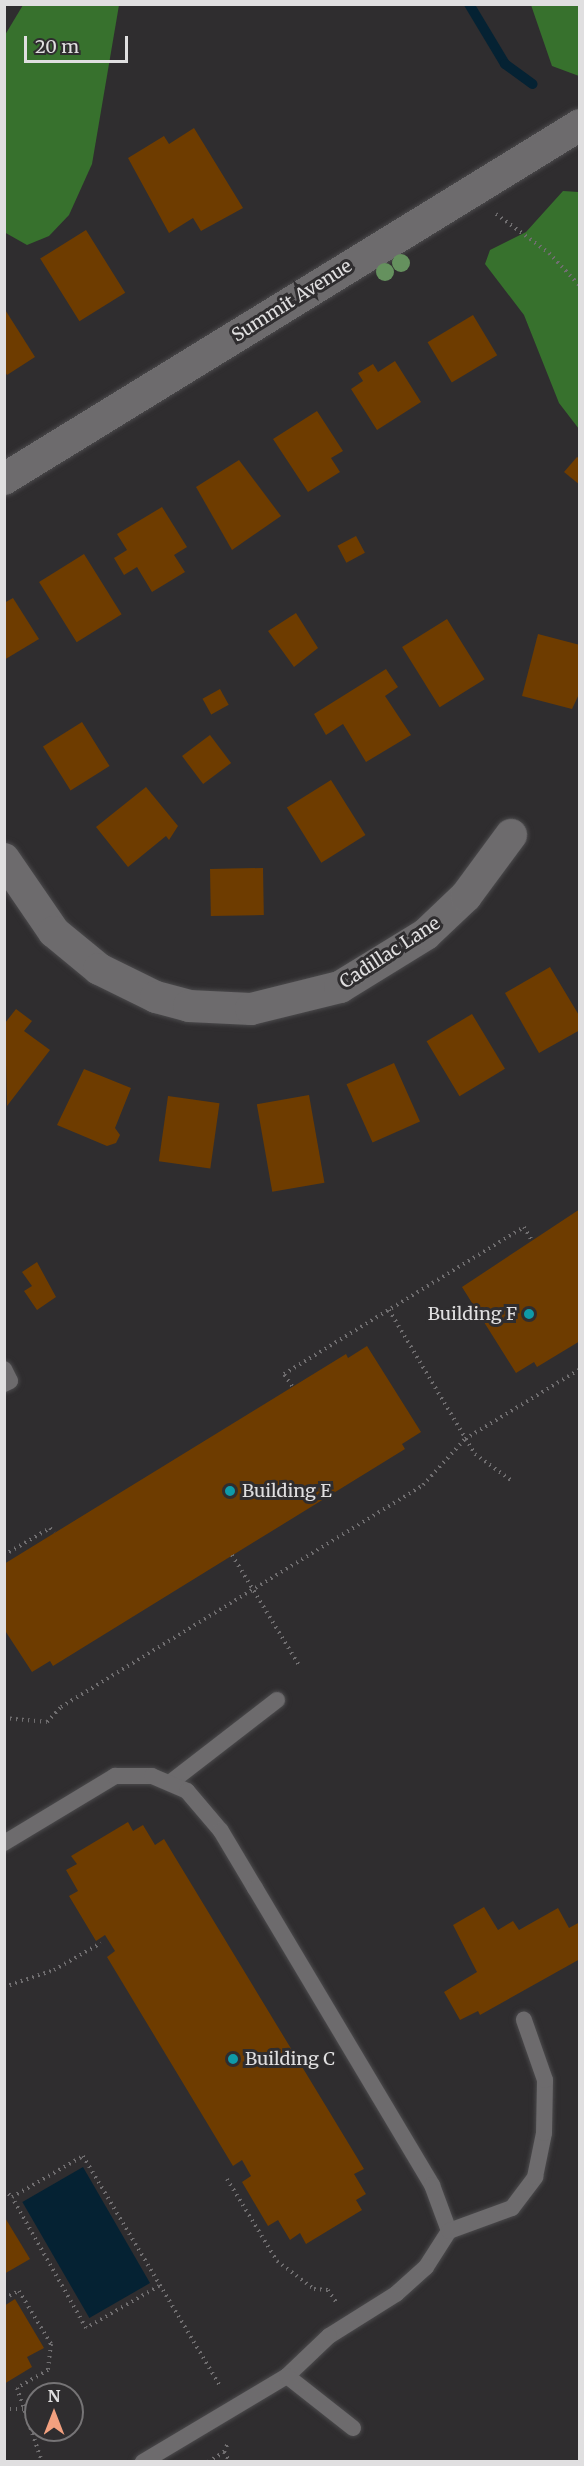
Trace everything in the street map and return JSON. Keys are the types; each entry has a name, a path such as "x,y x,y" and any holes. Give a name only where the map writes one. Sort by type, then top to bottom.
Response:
{"street":[{"name":"Summit Avenue","path":"4,479 579,125"},
{"name":"Cadillac Lane","path":"4,859 54,932 99,969 156,997 189,1006 251,1009 340,987 426,934 466,896 511,835"}],"lane":[{"path":"4,1369 10,1381 4,1384"},
{"path":"171,1782 277,1700"},
{"path":"4,1843 115,1776 132,1773 171,1782 187,1791 221,1831 432,2185 449,2230"},
{"path":"143,2462 287,2376 349,2324 426,2267 449,2230 512,2208 535,2176 544,2133 545,2080 524,2020"},
{"path":"287,2376 353,2427"}],"path":[{"path":"475,190 579,286"},
{"path":"292,1386 284,1374 524,1227 531,1239"},
{"path":"389,1310 475,1454 512,1480"},
{"path":"4,1718 46,1722 253,1589 423,1485 465,1439 579,1369"},
{"path":"4,1555 51,1528 54,1533"},
{"path":"232,1555 299,1665"},
{"path":"4,1987 54,1970 101,1943"},
{"path":"12,2197 83,2156 239,2421 224,2452 208,2462"},
{"path":"227,2179 277,2261 314,2289 328,2290 349,2324"},
{"path":"4,2190 12,2197 86,2328 159,2286"},
{"path":"4,2298 19,2291 51,2344 48,2370 17,2388 42,2462"},
{"path":"4,2409 23,2409"},
{"path":"224,2452 230,2462"}],"green space":[{"path":"23,5 119,5 92,164 69,215 49,236 27,245 4,232 5,35"},
{"path":"531,5 579,5 579,76 552,66"},
{"path":"563,191 579,192 579,429 559,403 524,315 485,264 490,250 526,232"}],"water":[{"path":"83,2167 150,2283 89,2318 22,2202"}],"building":[{"path":"194,128 243,208 201,231 193,218 169,233 128,158 164,136 169,144"},
{"path":"86,230 125,293 79,321 40,259"},
{"path":"4,308 35,357 7,375 4,370"},
{"path":"473,315 497,355 452,383 428,342"},
{"path":"395,361 421,402 377,430 351,389 363,381 358,373 373,364 378,372"},
{"path":"317,411 343,451 331,458 340,472 308,492 273,439"},
{"path":"577,457 580,459 580,485 564,472"},
{"path":"239,460 281,516 232,550 196,487"},
{"path":"162,507 187,547 174,555 185,572 152,592 137,567 124,575 114,558 127,550 117,534"},
{"path":"356,536 365,553 346,563 337,546"},
{"path":"84,554 122,614 77,642 39,582"},
{"path":"13,598 39,639 4,660 4,603"},
{"path":"296,613 318,648 294,667 268,631"},
{"path":"447,619 485,679 440,707 402,647"},
{"path":"538,634 580,645 580,692 572,709 522,696"},
{"path":"386,669 398,687 385,696 411,735 366,762 343,724 326,735 314,714"},
{"path":"220,689 229,705 211,714 203,699"},
{"path":"82,722 110,766 71,790 43,746"},
{"path":"210,735 231,763 203,784 182,756"},
{"path":"331,780 365,835 321,863 287,808"},
{"path":"146,787 178,826 169,840 166,836 128,867 96,827"},
{"path":"263,868 264,915 211,916 210,869"},
{"path":"550,967 580,1017 580,1030 539,1053 505,993"},
{"path":"16,1009 32,1021 24,1031 50,1050 7,1106 5,1023"},
{"path":"472,1014 505,1069 460,1096 427,1041"},
{"path":"394,1063 420,1121 373,1143 346,1084"},
{"path":"84,1069 131,1088 115,1128 120,1135 116,1143 107,1146 57,1125"},
{"path":"309,1095 324,1183 272,1192 257,1104"},
{"path":"168,1096 219,1103 210,1169 159,1161"},
{"name":"Building F","path":"580,1209 580,1341 537,1367 534,1362 516,1373 462,1287"},
{"path":"37,1262 56,1297 37,1310 24,1291 32,1286 22,1272"},
{"name":"Building E","path":"367,1346 421,1432 402,1444 405,1449 53,1666 50,1661 32,1672 4,1629 4,1564 346,1354 348,1358"},
{"name":"Building C","path":"128,1822 133,1831 143,1825 155,1845 164,1839 364,2169 354,2174 366,2194 356,2200 362,2210 306,2244 300,2233 290,2240 278,2220 268,2226 242,2182 251,2176 242,2160 233,2166 107,1957 115,1951 105,1935 96,1941 69,1896 78,1891 66,1870 77,1864 71,1856"},
{"path":"484,1907 498,1930 513,1921 519,1930 558,1908 569,1928 580,1922 580,1959 480,2015 478,2011 460,2020 444,1992 477,1972 453,1925"},
{"path":"4,2216 30,2259 4,2274"},
{"path":"15,2299 44,2348 27,2357 32,2367 4,2384 4,2306"}],"waterway":[{"path":"469,4 505,64 533,84"}],"place":[{"name":"Building F","path":"529,1314"},
{"name":"Building E","path":"230,1491"},
{"name":"Building C","path":"233,2059"}]}
